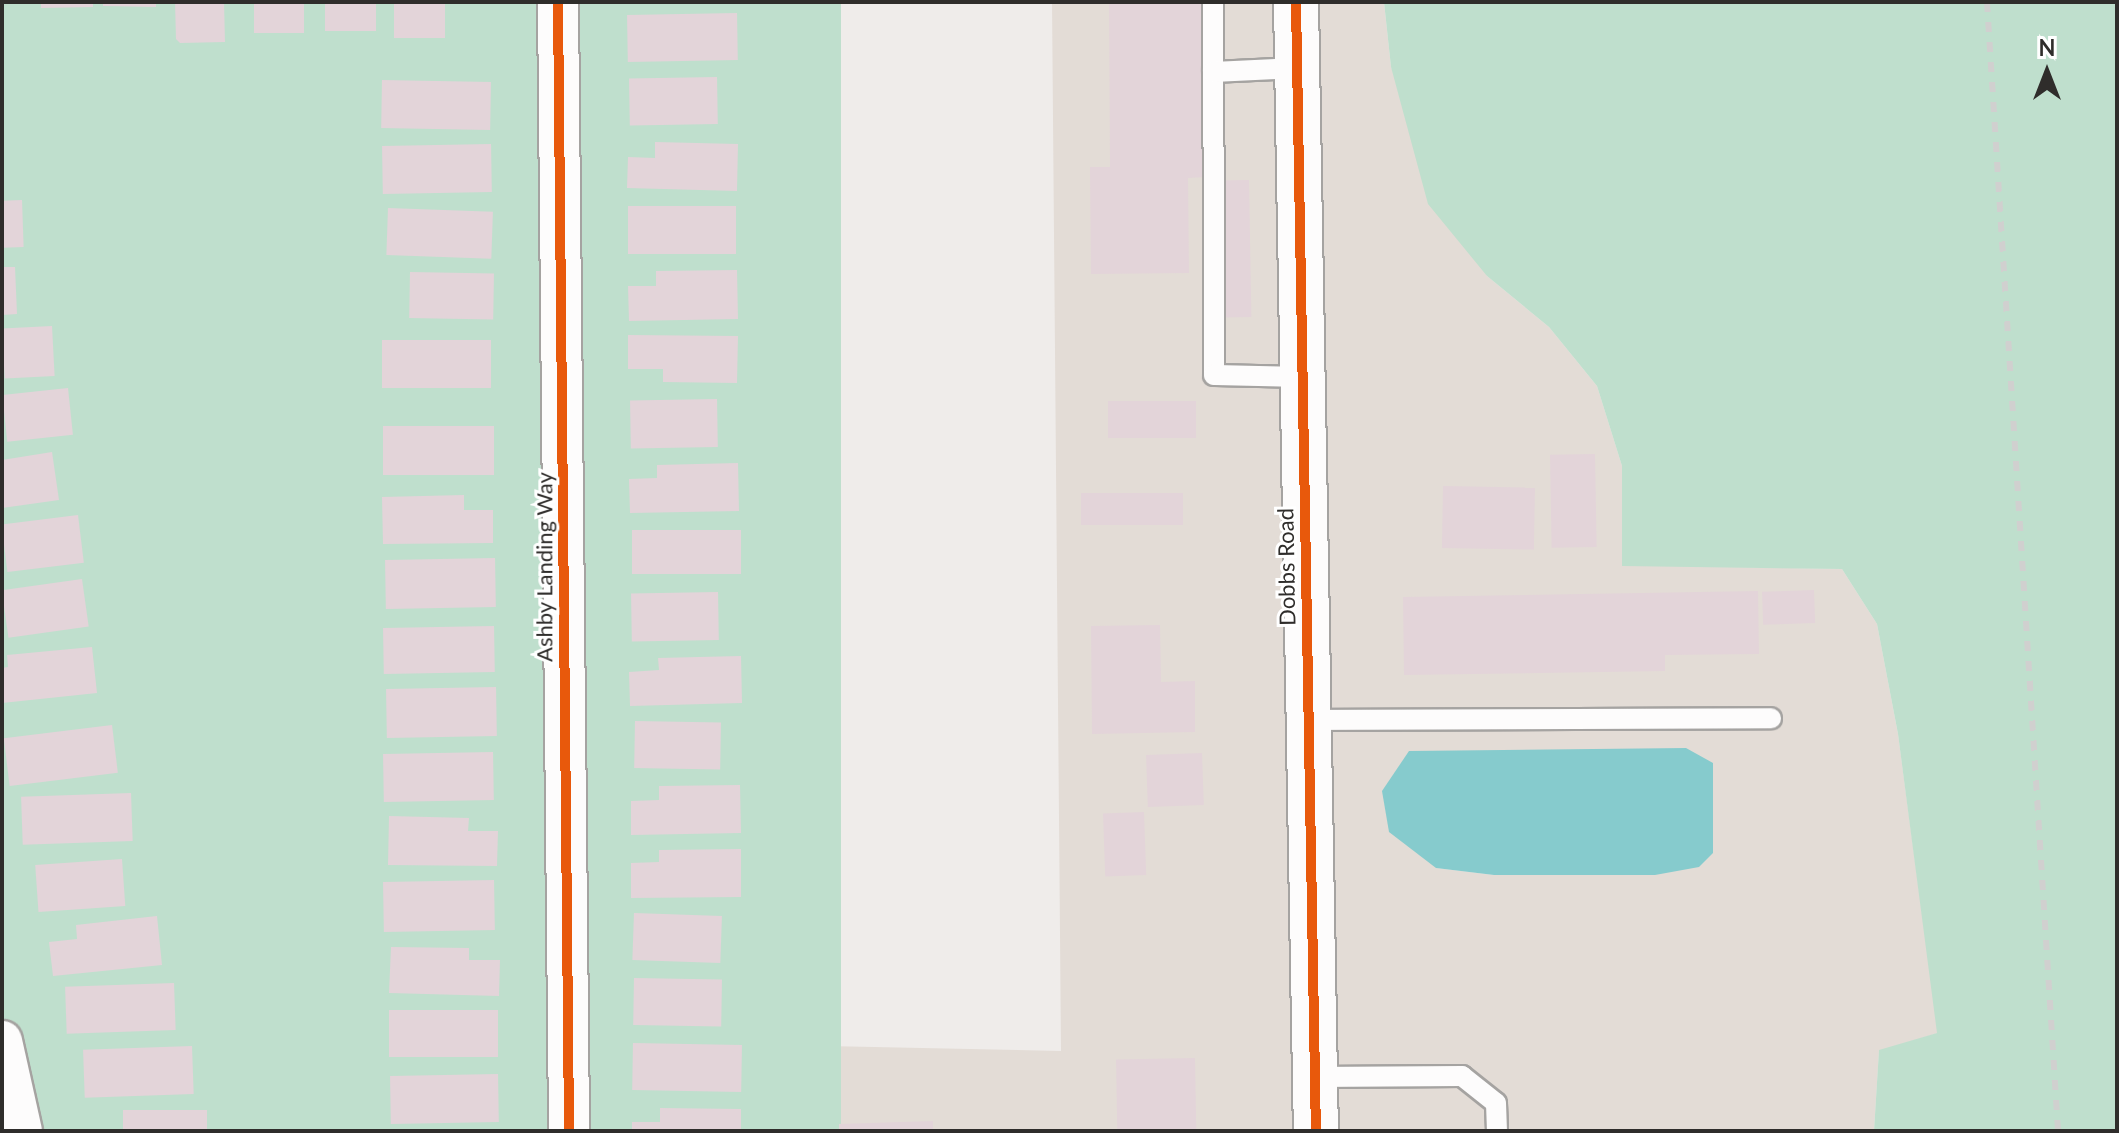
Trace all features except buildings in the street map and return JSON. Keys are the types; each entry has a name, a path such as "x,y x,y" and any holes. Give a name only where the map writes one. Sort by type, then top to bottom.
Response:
{"street":[{"name":"Ashby Landing Way","path":"558,2 569,1131"},
{"name":"Dobbs Road","path":"1296,2 1316,1131"},
{"path":"2,1041 22,1131"}],"lane":[{"path":"1213,2 1214,375 1303,377"},
{"path":"1213,72 1297,68"},
{"path":"1309,720 1771,718"},
{"path":"1315,1077 1462,1076 1496,1103 1497,1131"}],"shaded area":[{"path":"1052,2 1279,2 1299,1131 826,1131 826,1046 1061,1051"},
{"path":"1313,2 1384,2 1391,67 1487,276 1549,327 1597,386 1622,466 1623,565 1842,569 1877,624 1898,734 1938,1033 1879,1051 1874,1131 1332,1131","holes":["1713,763 1711,794 1655,875 1494,875 1436,868"]}],"green space":[{"path":"2,2 841,2 841,1131 2,1131"},
{"path":"1384,2 2117,2 2117,1131 1874,1131 1879,1050 1937,1033 1898,734 1877,624 1842,569 1622,566 1622,466 1597,386 1549,327 1487,276 1428,204 1391,67"}],"water":[{"path":"1686,748 1713,763 1713,853 1699,867 1655,875 1494,875 1436,868 1389,832 1382,791 1409,751"}],"railway":[{"path":"1987,2 2058,1131"}],"cycle path":[{"path":"558,2 569,1131"},
{"path":"1296,2 1316,1131"}]}
